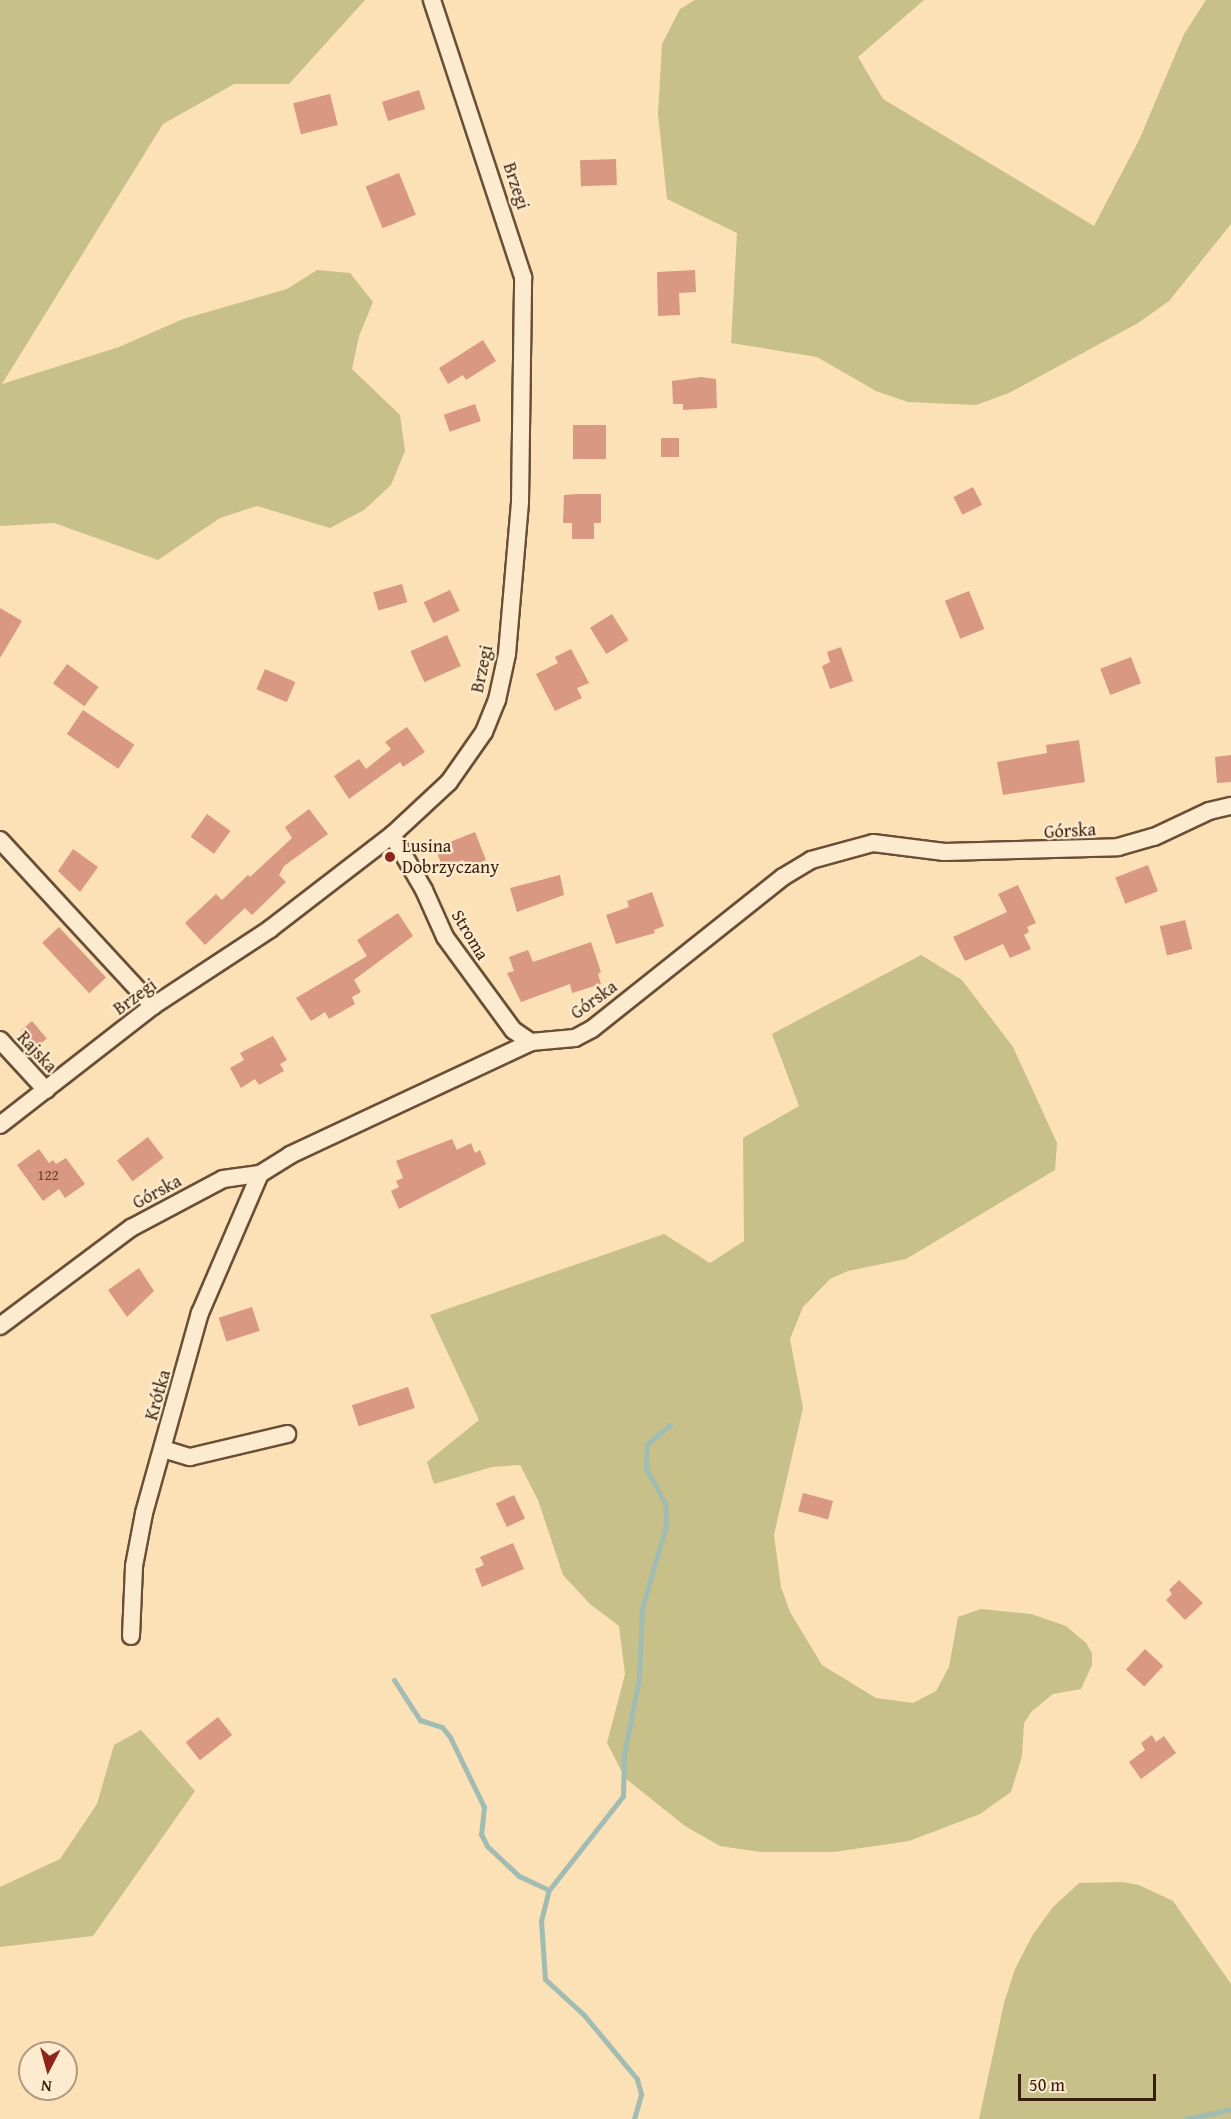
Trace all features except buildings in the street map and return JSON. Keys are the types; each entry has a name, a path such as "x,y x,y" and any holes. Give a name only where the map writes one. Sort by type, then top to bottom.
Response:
{"street":[{"name":"Brzegi","path":"0,1125 153,1006 270,929 392,836 449,782 484,732 497,700 507,654 523,449 523,277 432,0"},
{"name":"Górska","path":"0,1326 131,1228 223,1179 260,1174 290,1155 531,1042 544,1044 576,1038 592,1029 783,876 811,860 845,848 873,843 944,852 1118,847 1154,837 1209,811 1231,806"},
{"name":"Stroma","path":"392,836 420,882 445,936 513,1030 531,1042"},
{"path":"0,840 153,1006"},
{"name":"Rajska","path":"0,1040 46,1090"},
{"name":"Krótka","path":"131,1636 134,1566 162,1449 201,1313 260,1174"},
{"path":"162,1449 190,1457 287,1434"}],"shaded area":[{"path":"0,0 365,0 289,84 234,84 163,124 2,384 119,347 183,319 287,289 317,270 350,273 373,302 359,336 352,369 400,415 405,451 391,485 364,510 330,528 257,506 220,518 158,560 54,523 0,526"},
{"path":"695,0 924,0 858,57 883,99 1094,226 1140,138 1184,34 1206,0 1231,0 1231,224 1169,301 1138,323 1009,393 976,405 908,402 876,391 817,357 731,343 737,233 667,199 658,114 662,44 680,9"},
{"path":"921,955 962,980 1013,1047 1057,1143 1055,1170 906,1259 848,1271 830,1279 803,1307 790,1339 803,1408 774,1535 781,1587 790,1612 822,1665 876,1698 913,1703 936,1691 949,1667 958,1617 981,1609 1031,1614 1066,1626 1086,1643 1092,1653 1092,1665 1081,1689 1053,1694 1032,1711 1024,1723 1022,1756 1011,1792 980,1814 909,1841 834,1852 760,1852 720,1846 685,1826 625,1778 607,1743 625,1674 619,1626 590,1604 563,1575 538,1500 520,1465 492,1467 434,1484 427,1462 479,1420 430,1315 664,1234 710,1263 744,1241 743,1138 799,1106 772,1034"},
{"path":"141,1730 195,1791 93,1936 0,1947 0,1887 60,1859 97,1804 114,1745"},
{"path":"1122,1882 1139,1885 1173,1901 1231,1984 1231,2119 979,2119 1004,2003 1015,1969 1032,1936 1053,1907 1079,1883"}],"waterway":[{"path":"634,2119 641,2094 637,2079 584,2015 545,1979 541,1921 549,1890 623,1796 624,1755 639,1678 642,1608 666,1526 665,1503 646,1469 647,1444 670,1425"},
{"path":"394,1680 420,1720 442,1727 450,1737 484,1807 481,1834 487,1846 519,1876 549,1890"},
{"path":"1186,2119 1231,2109"}],"place":[{"name":"Lusina Dobrzyczany","path":"390,857"}]}
